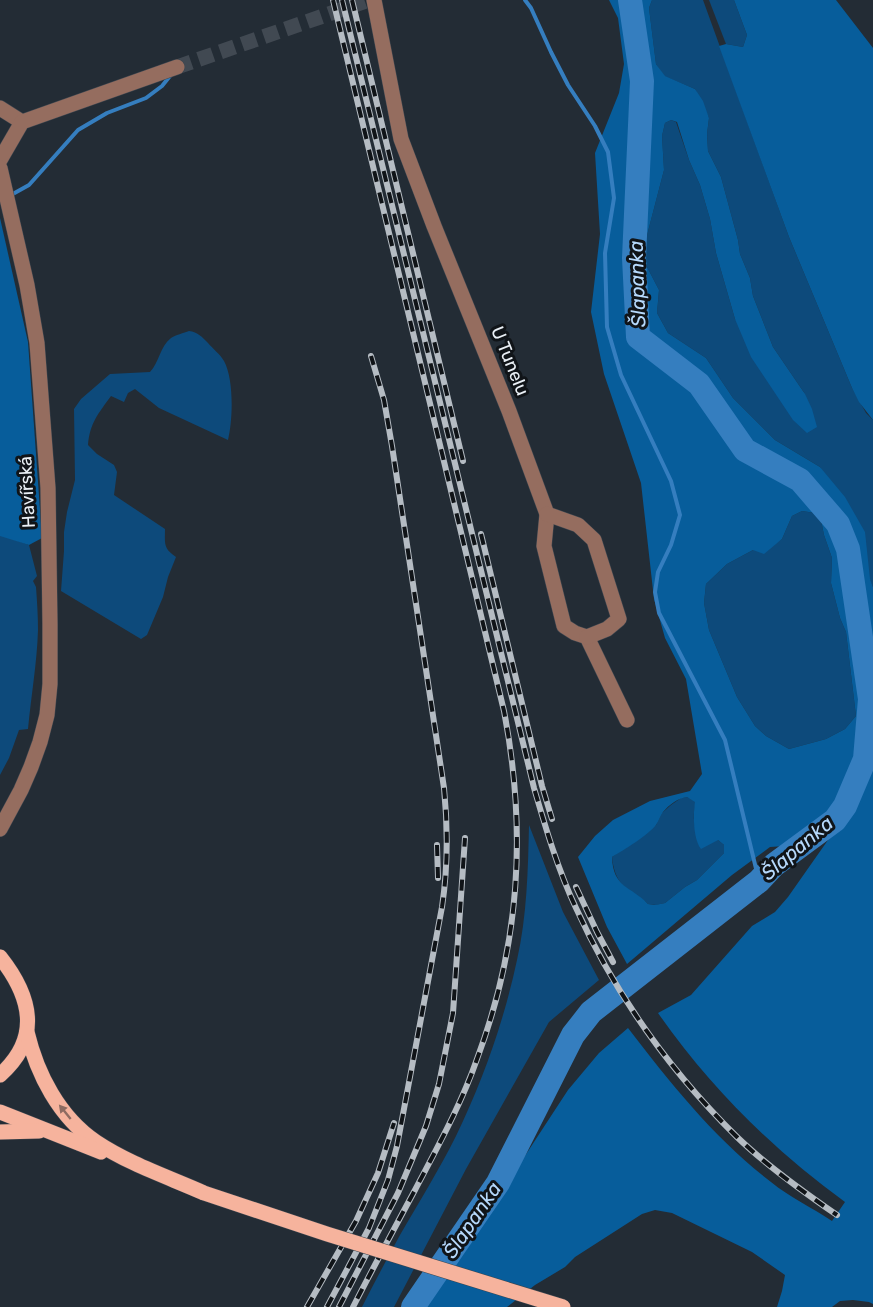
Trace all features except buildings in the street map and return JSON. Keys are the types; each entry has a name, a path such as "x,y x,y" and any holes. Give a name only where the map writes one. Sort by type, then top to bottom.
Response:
{"main road":[{"path":"0,957 14,975 23,996 27,1032 36,1063 60,1106 82,1131 96,1142 127,1159 204,1193"},
{"path":"0,1075 20,1051 27,1032"},
{"path":"0,1112 204,1193 327,1234 563,1307"},
{"path":"0,1132 48,1131"}],"street":[{"name":"U Tunelu","path":"374,0 401,139 509,411 547,514 544,546 564,626 587,637"},
{"path":"0,160 22,122 177,67"},
{"path":"0,108 22,122"},
{"name":"Havířská","path":"0,168 27,285 37,343 48,488 50,613 50,684 47,715 31,767 0,829"},
{"path":"547,514 578,525 594,540 619,619 607,629 587,637 627,720"}],"shaded area":[{"path":"609,0 652,0 649,8 656,64 665,76 695,89 703,101 709,118 708,151 721,177 753,296 773,347 805,394 817,427 807,433 793,420 751,357 735,319 700,185 677,122 671,120 665,123 662,136 664,170 646,239 647,267 659,290 657,313 668,333 706,358 733,398 775,440 820,467 845,497 865,532 870,579 873,587 873,1304 853,1300 840,1301 832,1307 777,1307 785,1275 752,1252 672,1213 655,1210 642,1214 575,1257 565,1267 535,1285 507,1307 426,1307 568,1090 599,1053 628,1028 677,1090 712,1129 771,1182 832,1221 845,1202 793,1161 744,1115 699,1066 658,1013 691,995 752,926 775,912 861,793 836,799 825,819 800,845 770,847 732,875 627,964 607,927 578,857 595,836 613,820 650,801 690,791 702,774 686,679 665,638 654,599 641,483 604,374 591,312 600,234 595,153 619,93 624,64 618,18","holes":["802,511 815,513 821,520 832,558 831,583 846,632 856,716 845,729 826,739 789,749 766,736 755,726 737,697 709,630 704,603 706,584 727,564 753,550 764,554 782,539 792,516","687,797 695,802 694,820 698,845 701,849 718,840 724,845 724,853 697,880 665,903 648,904 619,881 613,867 612,857 652,829 671,804"]},
{"path":"652,0 703,0 789,237 852,388 866,413 873,420 873,587 820,467 775,440 733,398 706,358 668,333 657,313 659,290 647,267 646,239 664,170 662,136 665,123 671,120 676,122 700,185 735,319 805,394 773,347 753,296 721,177 708,151 709,118 695,89 664,76 656,64 649,8"},
{"path":"709,0 734,0 747,35 743,47 726,44"},
{"path":"734,0 836,0 873,48 873,420 859,402 852,388 789,237 719,46 726,44 743,47 747,35"},
{"path":"0,218 28,342 42,538 29,545 0,536"},
{"path":"189,331 204,339 221,356 227,369 232,400 228,440 159,408 135,389 128,393 124,402 111,396 95,419 89,437 88,445 114,465 117,472 114,495 165,529 166,545 176,557 147,635 141,639 61,591 64,532 75,480 74,409 81,399 110,374 150,372 167,341"},
{"path":"802,511 815,513 821,520 832,558 831,583 846,632 856,716 845,729 826,739 789,749 766,736 755,726 737,697 709,630 704,603 706,584 727,564 753,550 772,546 782,539 792,516"},
{"path":"0,536 29,545 37,576 33,581 36,587 38,630 28,729 19,730 0,775"},
{"path":"687,797 696,801 694,817 697,833 718,840 724,845 724,853 697,880 665,903 648,904 619,881 612,857 656,825 662,813 671,805"},
{"path":"529,825 563,912 599,980 549,1022 466,1169 394,1307 362,1307 456,1136 492,1050 512,983 523,927"}],"waterway":[{"path":"525,0 568,85 595,126 608,152 614,198 605,253 607,327 621,375 671,481 680,515 671,545 658,572 655,592 659,613 725,740 759,881"},
{"name":"Šlapanka","path":"413,1307 498,1183 573,1035 591,1012 759,881 774,865 835,820 845,806 865,759 870,699 848,549 838,524 800,480 745,450 699,384 638,337 634,258 642,81 630,0"},
{"path":"11,195 29,185 78,130 107,113 146,98 162,86 170,76"}],"tunnel":[{"path":"177,67 369,0"}],"railway":[{"path":"333,0 504,711 516,800 517,844 511,930 503,973 477,1059 448,1126 353,1307"},
{"path":"342,0 534,788 564,879 591,940 608,971 626,1001 667,1058 712,1112 748,1148 837,1215"},
{"path":"352,0 463,461"},
{"path":"327,1307 369,1228 388,1180 397,1146 442,907 446,862 444,788 392,446 384,400 371,356"},
{"path":"481,534 552,819"},
{"path":"339,1307 398,1193 426,1126 439,1084 453,1013 465,838"},
{"path":"437,845 438,878"},
{"path":"576,887 613,962"},
{"path":"307,1307 356,1221 378,1173 394,1123"}]}
